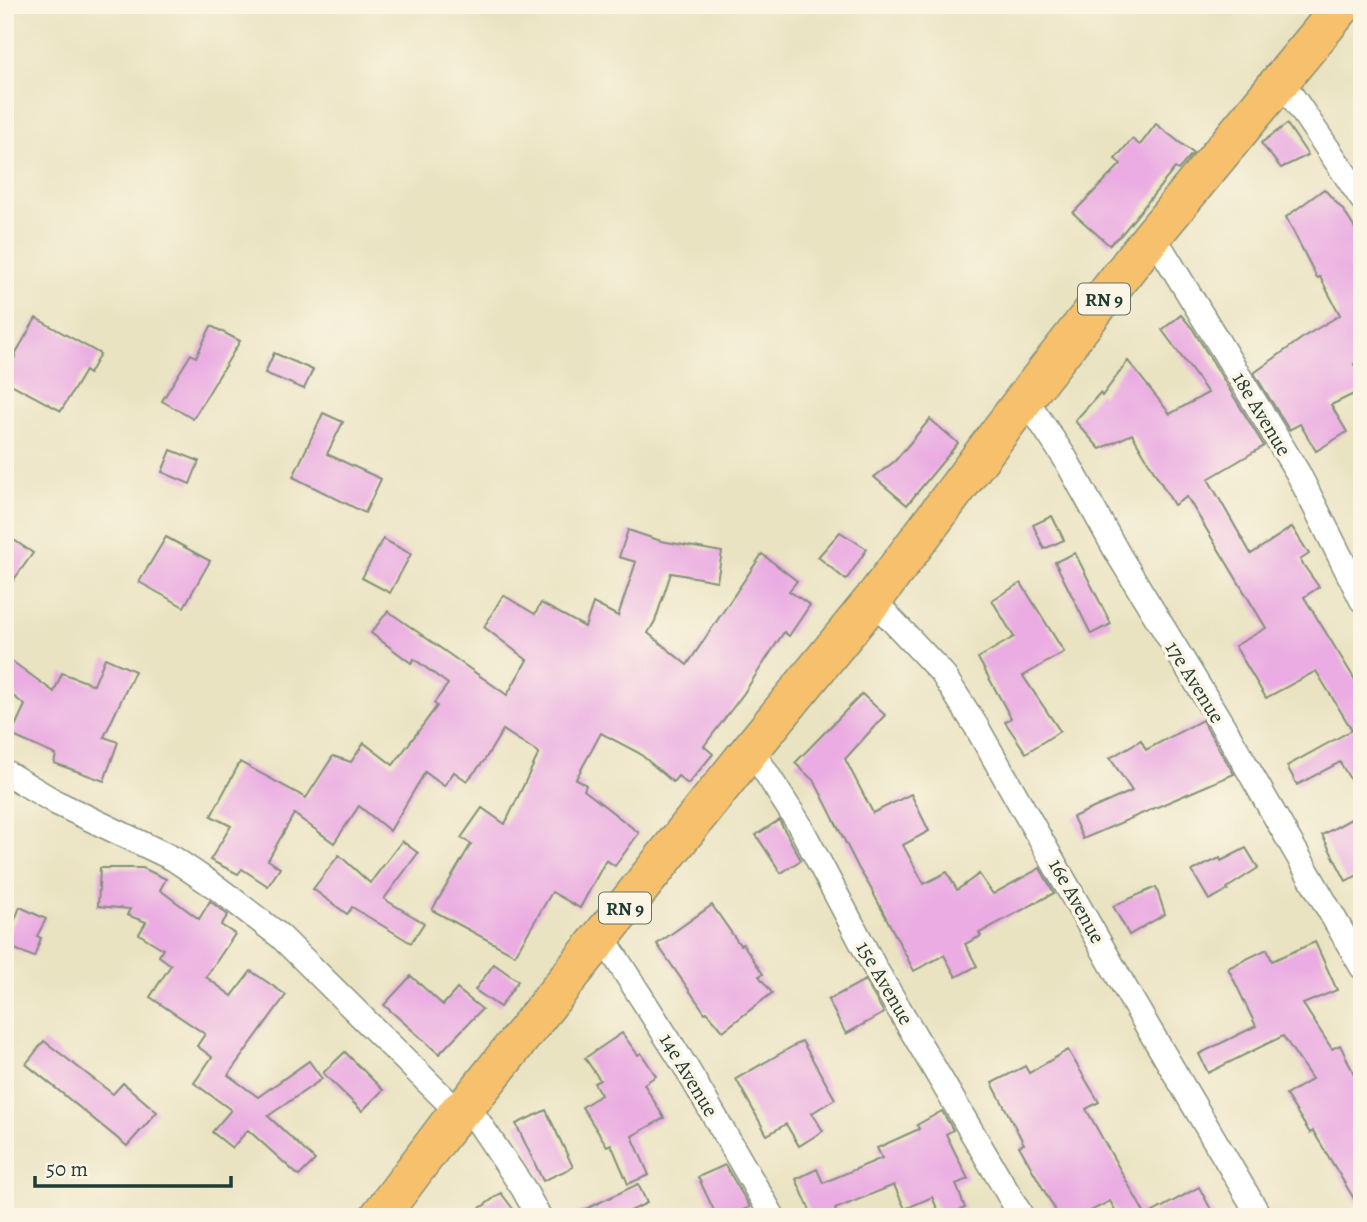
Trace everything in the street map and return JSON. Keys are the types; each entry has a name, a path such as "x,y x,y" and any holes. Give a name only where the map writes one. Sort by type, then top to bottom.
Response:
{"main road":[{"name":"RN 9","path":"379,1217 462,1108 873,600 1153,234 1343,5"}],"street":[{"path":"1281,79 1362,199"},
{"name":"18e Avenue","path":"1153,234 1298,473 1362,600"},
{"name":"17e Avenue","path":"1025,398 1065,458 1118,554 1229,736 1362,967"},
{"name":"16e Avenue","path":"873,600 942,673 976,726 1133,1002 1260,1217"},
{"name":"15e Avenue","path":"751,749 799,824 876,970 1021,1217"},
{"path":"5,772 57,803 174,859 280,936 462,1108 523,1188 539,1217"},
{"name":"14e Avenue","path":"602,936 687,1069 773,1217"}],"building":[{"path":"1156,124 1193,153 1178,170 1175,168 1121,235 1109,245 1073,213 1121,164 1115,159 1132,139 1140,145"},
{"path":"1287,124 1308,155 1281,168 1261,143"},
{"path":"1324,189 1344,211 1362,240 1362,359 1354,364 1362,380 1362,390 1331,405 1347,432 1316,451 1300,424 1289,430 1254,373 1305,336 1340,315 1320,277 1317,278 1286,217"},
{"path":"1181,315 1192,328 1264,446 1208,479 1251,554 1292,527 1309,554 1300,560 1319,587 1304,597 1362,691 1362,800 1340,762 1297,785 1287,766 1352,730 1316,671 1266,698 1235,646 1266,628 1187,497 1174,505 1132,434 1100,449 1075,421 1100,393 1102,396 1128,361 1170,414 1208,393 1162,330"},
{"path":"36,318 100,354 89,374 85,371 61,411 5,381 5,374"},
{"path":"211,326 240,341 193,419 162,401 191,354 196,357"},
{"path":"274,353 313,370 304,389 265,373"},
{"path":"323,413 343,422 327,454 381,479 365,513 293,477"},
{"path":"930,419 958,443 907,505 874,477 895,461"},
{"path":"171,450 199,461 190,484 162,472"},
{"path":"1052,516 1064,540 1044,549 1033,525"},
{"path":"628,530 661,541 722,552 717,581 671,573 655,621 648,633 687,665 762,554 797,581 789,591 810,605 789,636 784,632 744,693 704,746 713,754 688,784 678,776 673,782 639,753 601,733 576,779 586,785 584,790 639,833 615,866 606,860 580,908 552,892 515,955 432,910 471,844 461,838 482,808 505,824 539,753 503,730 484,761 467,781 454,772 444,786 425,772 390,831 359,806 334,843 294,814 268,860 280,868 268,886 242,869 238,874 210,860 231,826 211,816 240,762 306,798 333,756 351,762 364,743 393,765 437,706 434,703 448,684 414,659 411,663 371,633 388,611 507,695 527,660 484,627 503,595 535,614 541,603 585,627 593,603 618,616 636,562 619,557"},
{"path":"840,532 867,549 846,580 818,557"},
{"path":"5,534 33,553 5,592"},
{"path":"166,537 210,561 184,607 139,582"},
{"path":"383,539 411,554 390,593 362,578"},
{"path":"1075,553 1111,624 1091,634 1055,562"},
{"path":"1021,583 1064,652 1023,676 1060,731 1026,753 1005,722 1011,718 978,658 1014,637 992,600"},
{"path":"5,656 54,692 62,673 94,685 105,658 135,671 104,737 118,742 104,781 54,763 56,755 11,735 25,705 5,690"},
{"path":"862,694 885,715 845,759 873,813 911,794 929,831 903,845 924,884 947,872 957,890 979,874 993,894 1040,868 1054,893 979,933 981,936 965,944 977,966 956,977 944,955 914,971 815,782 795,763"},
{"path":"1202,720 1234,774 1083,839 1073,817 1132,791 1110,758 1141,740 1146,750"},
{"path":"1362,813 1362,873 1346,881 1322,835"},
{"path":"779,820 801,860 781,873 756,835"},
{"path":"402,841 418,853 384,899 424,923 411,943 352,907 347,914 313,889 339,855 370,883"},
{"path":"1246,848 1258,868 1209,900 1192,871 1220,858 1221,861"},
{"path":"100,868 143,868 166,879 160,890 199,919 210,901 228,915 221,925 235,934 206,977 232,996 251,971 286,995 228,1075 258,1097 309,1061 322,1079 268,1116 315,1160 299,1176 248,1130 232,1148 212,1132 231,1110 194,1083 212,1057 197,1046 205,1034 150,997 171,965 159,956 163,949 139,934 146,922 127,915 130,909 98,906"},
{"path":"1156,887 1165,914 1129,935 1113,906"},
{"path":"712,905 740,945 743,944 763,974 759,976 772,993 723,1031 707,1012 705,1013 657,944"},
{"path":"20,907 46,919 37,936 41,938 34,957 5,945"},
{"path":"1315,942 1337,990 1303,1004 1332,1049 1340,1045 1354,1074 1362,1070 1362,1212 1313,1131 1310,1133 1286,1095 1312,1079 1283,1036 1208,1073 1199,1054 1256,1026 1228,968 1267,949 1272,961"},
{"path":"494,964 518,981 500,1007 475,990"},
{"path":"411,976 443,1005 457,989 482,1009 439,1054 384,1005"},
{"path":"865,980 884,1013 846,1034 828,1000"},
{"path":"622,1033 638,1055 641,1053 656,1076 644,1084 664,1118 632,1136 649,1175 628,1184 611,1144 607,1146 582,1107 601,1095 594,1083 600,1080 585,1058"},
{"path":"44,1041 113,1094 123,1083 157,1112 127,1146 26,1064"},
{"path":"802,1041 835,1099 812,1113 823,1131 799,1146 786,1124 767,1135 736,1079"},
{"path":"1068,1050 1099,1102 1086,1109 1146,1216 1199,1187 1215,1217 1119,1217 1110,1201 1079,1217 1059,1217 1019,1146 1024,1144 992,1083 1025,1066 1029,1073"},
{"path":"345,1052 383,1090 362,1111 323,1073"},
{"path":"546,1110 573,1167 543,1181 516,1124"},
{"path":"942,1111 953,1130 946,1134 968,1179 956,1184 965,1208 941,1217 932,1197 905,1209 894,1185 835,1209 838,1217 813,1217 796,1179 817,1169 823,1183 882,1158 877,1148 919,1129 917,1125"},
{"path":"725,1165 750,1207 728,1217 717,1217 698,1177"},
{"path":"638,1184 647,1203 618,1217 569,1217"},
{"path":"501,1193 519,1217 468,1217"}]}
